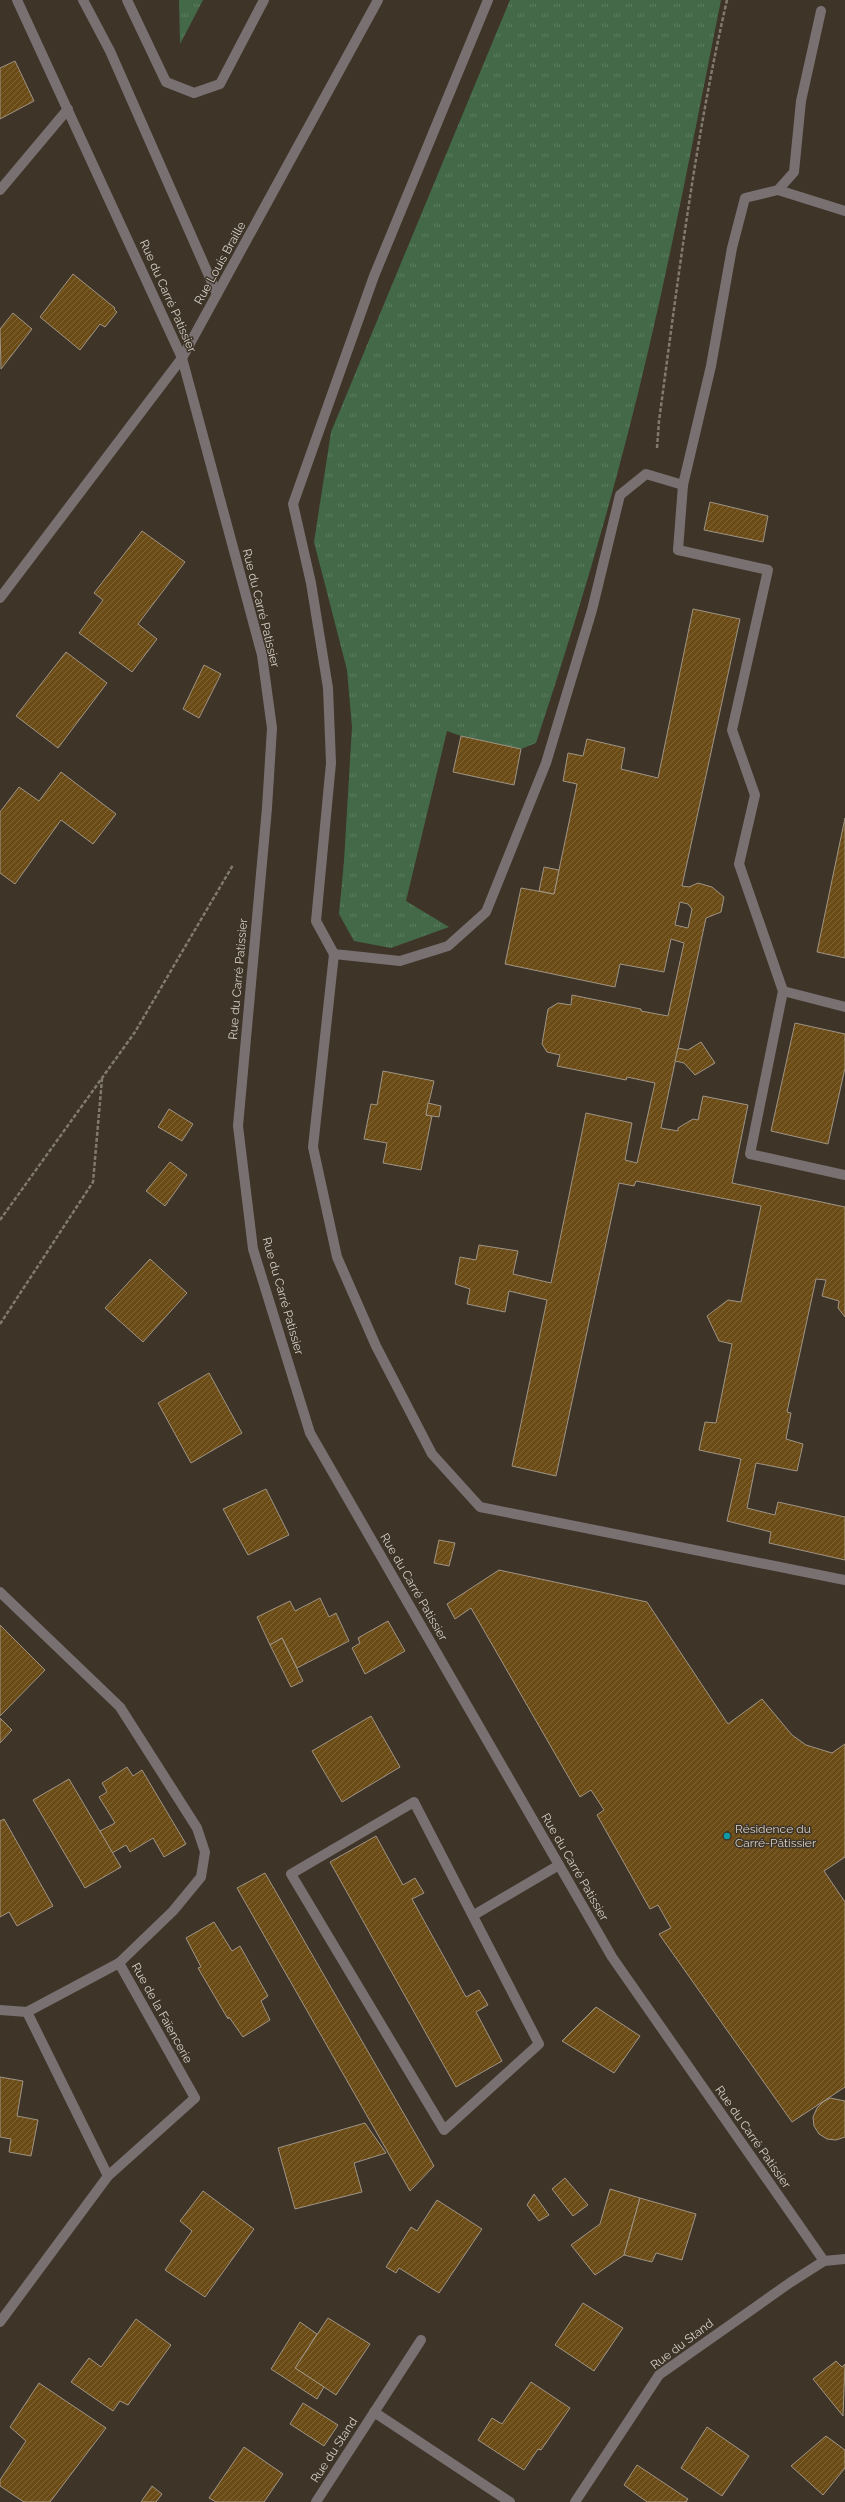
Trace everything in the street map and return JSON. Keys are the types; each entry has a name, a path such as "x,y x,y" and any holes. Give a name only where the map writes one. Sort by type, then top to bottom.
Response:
{"street":[{"name":"Rue du Carré Patissier","path":"17,0 182,358 262,655 272,728 267,808 238,1126 253,1249 310,1433 612,1957 824,2261"},
{"path":"83,0 110,51 217,294"},
{"path":"127,0 166,82 194,93 220,84 264,0"},
{"name":"Rue Louis Braille","path":"0,598 182,358 378,0"},
{"path":"488,0 374,276 293,504 311,583 328,688 331,763 316,921 334,954 313,1147 337,1257 376,1346 432,1454 480,1507 845,1580"},
{"path":"778,190 794,172 801,101 821,11"},
{"path":"0,190 68,109"},
{"path":"845,211 778,190 745,198 732,248 711,366 683,484 678,550 768,570 732,730 755,796 739,864 783,991 750,1154 845,1175"},
{"path":"334,954 400,961 448,946 486,912 546,763 592,610 620,495 646,474 683,484"},
{"path":"783,991 845,1006"},
{"path":"0,1592 120,1707 197,1828 205,1852 201,1877 173,1911 119,1963"},
{"path":"414,1802 474,1915 539,2044 444,2130 291,1874 414,1802"},
{"path":"474,1915 559,1865"},
{"name":"Rue de la Faïencerie","path":"0,2322 108,2176 195,2098 119,1963 27,2012"},
{"path":"0,2010 27,2012 108,2176"},
{"path":"824,2261 845,2259"},
{"name":"Rue du Stand","path":"575,2502 659,2375 791,2282 824,2261"},
{"name":"Rue du Stand","path":"316,2502 421,2340"},
{"name":"Rue du Stand","path":"374,2412 510,2502"}],"path":[{"path":"656,476 659,421 684,240 717,41 726,0"},
{"path":"0,1220 136,1032 235,862"},
{"path":"0,1324 93,1182 102,1078"}],"green space":[{"path":"179,0 203,0 180,44"},
{"path":"510,0 721,0 678,217 654,325 618,472 573,628 536,743 521,749 461,736 447,731 406,901 449,927 391,948 354,941 339,914 344,861 352,727 347,670 314,542 331,432"}],"building":[{"path":"15,61 34,101 0,119 0,68"},
{"path":"73,274 115,308 114,309 117,312 105,327 100,324 80,350 40,317"},
{"path":"13,313 32,329 1,369 0,329"},
{"path":"710,502 768,516 763,542 704,530"},
{"path":"142,531 185,562 138,624 157,639 132,672 79,633 103,600 94,593"},
{"path":"693,609 740,619 682,886 689,887 698,883 712,887 724,897 721,912 706,918 661,1128 678,1131 678,1128 693,1119 698,1120 703,1096 748,1105 732,1183 845,1207 845,1317 838,1308 839,1301 822,1296 826,1280 816,1279 787,1412 791,1413 786,1439 803,1444 797,1471 756,1463 747,1508 775,1515 778,1502 845,1517 845,1560 769,1543 771,1532 727,1521 741,1459 699,1450 705,1422 716,1423 732,1344 719,1341 707,1316 728,1300 741,1302 761,1206 636,1181 634,1186 619,1183 556,1476 512,1466 547,1300 509,1291 505,1312 467,1304 470,1289 455,1284 460,1257 476,1260 479,1245 518,1251 513,1274 551,1283 586,1113 632,1123 625,1160 637,1163 655,1083 627,1077 626,1080 557,1066 560,1055 547,1052 542,1044 548,1009 558,1003 571,1005 572,995 668,1016 684,943 671,939 664,972 620,964 615,987 505,964 521,888 554,894 577,784 563,781 568,753 583,756 587,739 625,748 621,769 658,778","holes":["680,902 688,904 692,909 688,928 675,925"]},
{"path":"66,652 107,683 58,748 16,716"},
{"path":"204,665 221,674 199,718 183,709"},
{"path":"461,736 521,749 514,785 453,772"},
{"path":"61,772 116,814 93,844 61,820 15,884 0,873 0,812 19,787 39,801"},
{"path":"845,818 845,958 817,952"},
{"path":"544,867 559,870 554,894 539,891"},
{"path":"795,1023 845,1034 845,1068 828,1144 771,1131"},
{"path":"701,1042 715,1063 695,1075 684,1063 675,1061 678,1048 688,1050"},
{"path":"383,1071 434,1081 426,1115 432,1116 421,1170 383,1163 387,1143 364,1139 371,1104 377,1105"},
{"path":"428,1103 441,1106 439,1117 426,1115"},
{"path":"169,1109 193,1124 182,1141 158,1127"},
{"path":"170,1162 187,1175 165,1206 146,1191"},
{"path":"150,1259 187,1293 143,1342 105,1308"},
{"path":"209,1373 242,1433 191,1463 158,1403"},
{"path":"266,1489 289,1535 248,1555 223,1509"},
{"path":"439,1540 455,1543 449,1566 434,1563"},
{"name":"Résidence du Carré-Pâtissier","path":"499,1570 647,1602 728,1724 762,1699 792,1735 806,1745 832,1753 845,1744 845,1857 824,1871 845,1902 845,2087 792,2122 659,1934 671,1928 658,1905 650,1909 597,1815 604,1810 591,1790 580,1797 471,1608 455,1619 447,1604"},
{"path":"320,1598 329,1617 336,1613 349,1641 297,1668 282,1638 270,1645 257,1617 290,1601 295,1611"},
{"path":"388,1621 405,1651 365,1674 352,1648 360,1643 358,1638"},
{"path":"0,1625 45,1670 0,1716"},
{"path":"282,1638 303,1681 291,1687 270,1645"},
{"path":"371,1716 400,1767 342,1802 312,1751"},
{"path":"0,1718 12,1730 0,1743"},
{"path":"127,1767 133,1776 142,1770 186,1844 164,1857 153,1838 130,1852 126,1845 112,1853 100,1831 115,1823 99,1797 107,1792 102,1783"},
{"path":"69,1779 121,1867 85,1888 33,1800"},
{"path":"4,1819 53,1906 17,1926 9,1912 0,1917 0,1821"},
{"path":"376,1836 403,1885 415,1878 424,1893 412,1899 466,1997 479,1990 488,2005 476,2012 502,2061 456,2087 330,1862"},
{"path":"265,1873 434,2166 410,2191 237,1888"},
{"path":"214,1922 232,1951 240,1946 268,1996 261,2001 270,2020 243,2037 229,2017 228,2019 198,1968 201,1967 186,1938"},
{"path":"596,2007 640,2036 614,2073 562,2041"},
{"path":"0,2077 23,2081 17,2116 38,2120 31,2156 9,2152 11,2139 0,2137"},
{"path":"830,2098 845,2101 845,2137 836,2140 827,2139 819,2134 814,2126 813,2117 817,2108"},
{"path":"365,2123 386,2153 354,2163 362,2192 295,2209 278,2148"},
{"path":"565,2178 588,2205 573,2216 552,2189"},
{"path":"610,2189 640,2198 624,2255 595,2275 571,2245 600,2224"},
{"path":"203,2191 254,2229 205,2297 165,2270 192,2231 180,2221"},
{"path":"534,2194 549,2215 539,2221 527,2205"},
{"path":"640,2198 696,2214 682,2260 656,2253 652,2262 624,2255"},
{"path":"437,2200 482,2229 439,2293 399,2268 396,2273 386,2267 411,2227 417,2231"},
{"path":"583,2303 623,2328 594,2371 555,2345"},
{"path":"328,2318 370,2344 336,2395 295,2368"},
{"path":"136,2319 171,2345 128,2405 120,2401 113,2411 71,2382 89,2358 101,2367"},
{"path":"300,2322 317,2334 295,2368 324,2387 317,2399 271,2369"},
{"path":"836,2361 842,2367 845,2364 843,2416 813,2379"},
{"path":"531,2382 570,2408 541,2450 538,2449 524,2470 478,2440 492,2418 502,2424"},
{"path":"39,2383 106,2428 50,2502 24,2502 0,2486 0,2480 26,2441 10,2427"},
{"path":"303,2403 338,2425 324,2446 290,2424"},
{"path":"707,2427 749,2456 722,2496 681,2468"},
{"path":"826,2436 845,2450 845,2468 823,2495 791,2466"},
{"path":"244,2447 283,2474 264,2502 216,2502 209,2498"},
{"path":"637,2465 688,2499 686,2502 647,2502 624,2485"},
{"path":"152,2486 162,2494 156,2502 141,2502"}],"place":[{"name":"Résidence du Carré-Pâtissier","path":"727,1836"}]}
